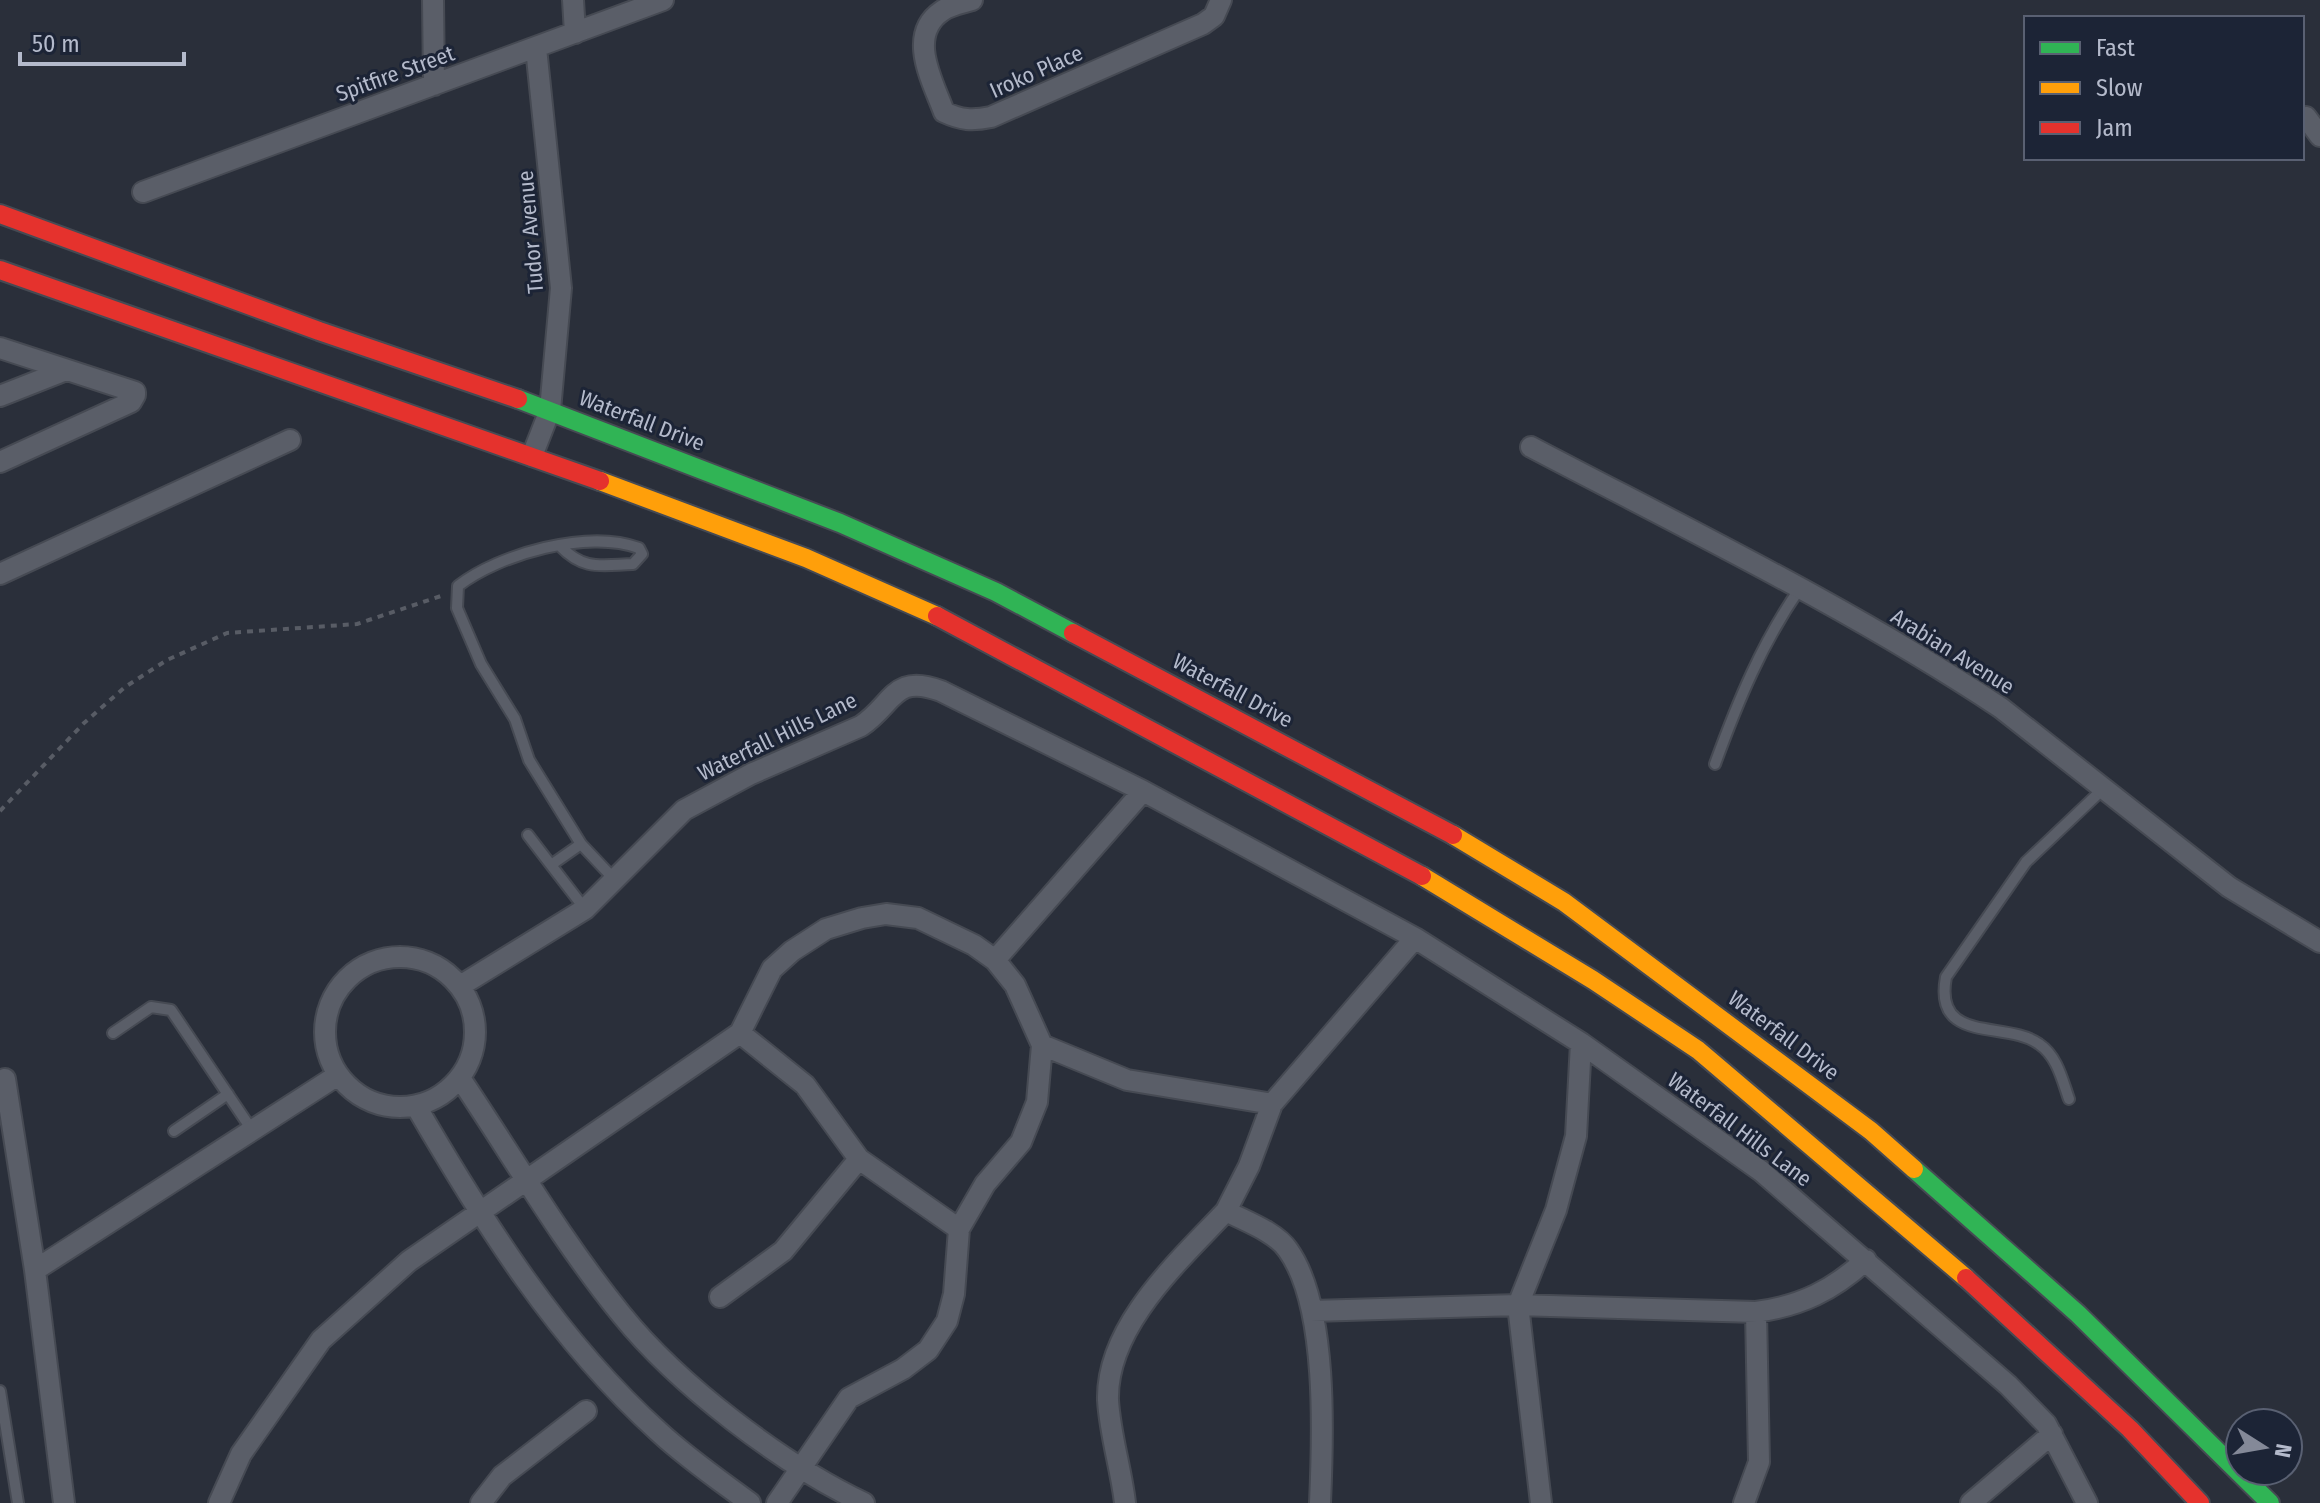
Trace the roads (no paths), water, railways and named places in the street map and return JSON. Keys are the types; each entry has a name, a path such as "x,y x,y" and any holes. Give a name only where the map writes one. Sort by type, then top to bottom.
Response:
{"main road":[{"name":"Waterfall Drive","path":"0,214 319,331 550,410 840,523 996,592 1424,818 1564,902 1871,1131 2078,1314 2270,1503"},
{"path":"0,270 532,456 806,558 916,605 1389,856 1593,980 1698,1050 1892,1212 2130,1429 2200,1503"}],"street":[{"path":"433,0 434,85"},
{"path":"573,0 575,33"},
{"name":"Spitfire Street","path":"143,192 663,0"},
{"name":"Iroko Place","path":"972,0 942,10 932,21 922,51 944,112 958,119 974,121 991,117 1203,24 1214,16 1221,0"},
{"name":"Tudor Avenue","path":"532,456 550,410 561,288 536,48"},
{"path":"2306,117 2320,136"},
{"path":"0,348 135,392 131,402 0,462"},
{"path":"0,396 66,370"},
{"path":"0,574 290,440"},
{"name":"Arabian Avenue","path":"1531,447 1800,588 1965,684 2229,887 2320,942"},
{"name":"Waterfall Hills Lane","path":"460,986 585,909 684,810 751,774 861,726 874,718 895,691 908,685 924,685 1143,791 1415,938 1581,1043 1761,1171 2008,1385 2052,1434 2087,1503"},
{"path":"995,960 1143,791"},
{"path":"219,1503 241,1454 321,1340 409,1261 740,1033 772,969 826,929 886,914 918,918 974,945 995,960 1029,1009 1042,1045 1037,1102 1021,1142 985,1184 959,1229 954,1294 947,1321 928,1350 903,1369 849,1398 777,1503"},
{"path":"1125,1503 1111,1437 1109,1378 1125,1335 1144,1301 1226,1211 1249,1166 1272,1104 1415,938"},
{"path":"389,957 416,958 441,968 460,986 470,1003 475,1032 470,1061 460,1078 441,1096 416,1106 389,1107 363,1099 338,1075 329,1059 324,1032 329,1005 342,982 363,965 389,957"},
{"path":"740,1033 805,1085 859,1159 959,1229"},
{"path":"1541,1503 1518,1305 1556,1210 1576,1136 1581,1043"},
{"path":"1042,1045 1127,1080 1272,1104"},
{"path":"35,1270 338,1075"},
{"path":"460,1078 622,1315 684,1379 746,1429 864,1503"},
{"path":"5,1079 35,1270 64,1503"},
{"path":"416,1106 480,1215 553,1316 658,1432 750,1503"},
{"path":"720,1297 783,1251 859,1159"},
{"path":"1226,1211 1282,1242 1289,1251 1312,1311 1324,1426 1320,1503"},
{"path":"1312,1311 1518,1305 1756,1312 1782,1308 1818,1296 1846,1279 1866,1260"},
{"path":"1744,1503 1759,1462 1756,1312"},
{"path":"481,1503 502,1476 586,1411"},
{"path":"1971,1503 2052,1434"}],"lane":[{"path":"560,546 572,559 585,565 633,564 642,554 639,548 625,544 544,546 469,578 456,593 457,608 481,664 515,719 529,760 581,844 614,879"},
{"path":"1715,764 1741,691 1777,621 1800,588"},
{"path":"2069,1099 2054,1058 2041,1044 2029,1038 1975,1029 1948,1012 1942,997 1946,977 2026,862 2103,789"},
{"path":"528,835 585,909"},
{"path":"551,865 581,844"},
{"path":"113,1033 151,1007 171,1010 252,1130"},
{"path":"174,1131 228,1094"},
{"path":"0,1391 18,1503"}]}
